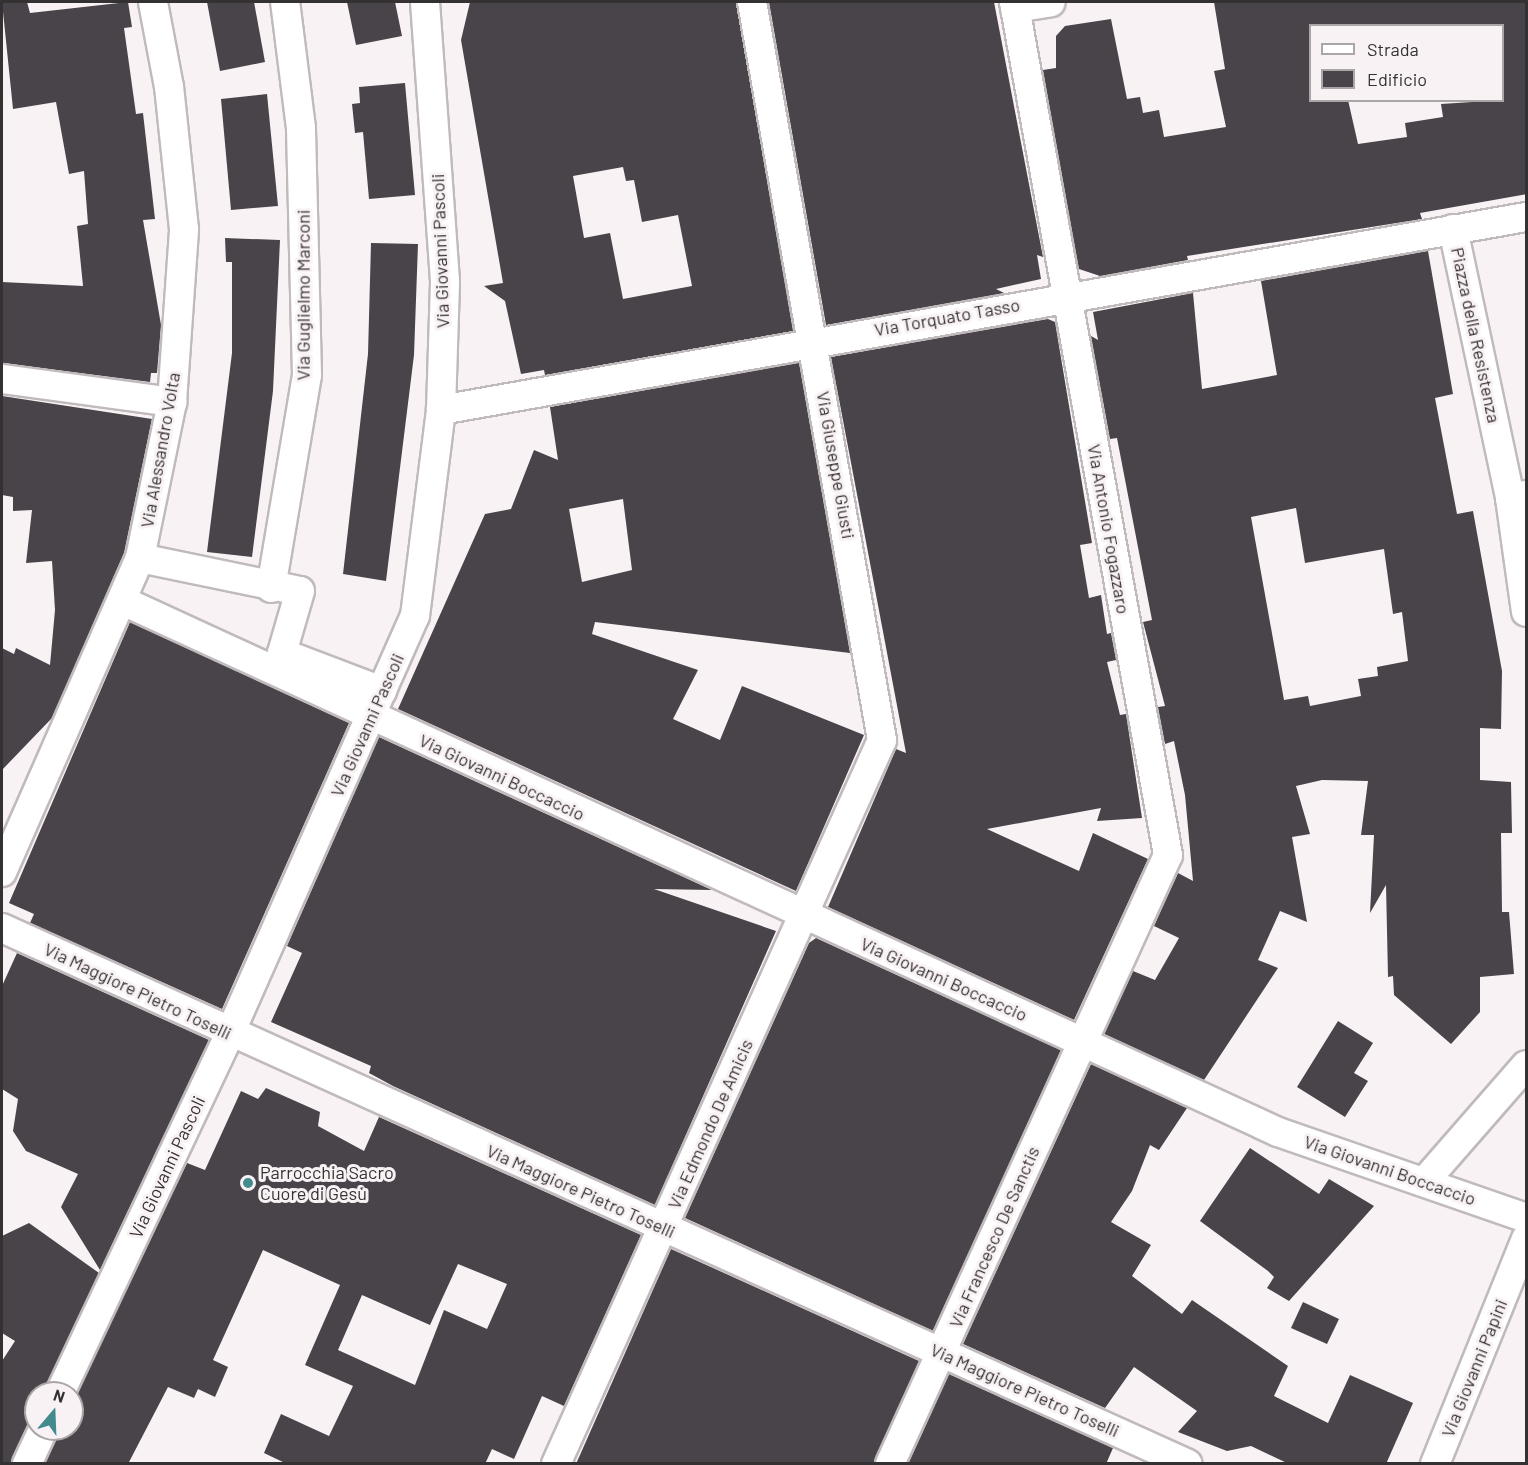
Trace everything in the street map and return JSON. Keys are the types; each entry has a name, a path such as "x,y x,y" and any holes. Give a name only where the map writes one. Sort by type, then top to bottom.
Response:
{"street":[{"name":"Via Alessandro Volta","path":"2,872 140,558 172,402 184,229 170,87 153,2"},
{"name":"Via Guglielmo Marconi","path":"271,588 307,375 301,128 285,2"},
{"name":"Via Giovanni Pascoli","path":"66,1381 230,1033 415,616 441,410 445,281 425,2"},
{"name":"Via Giuseppe Giusti","path":"752,2 815,340 882,740 803,915"},
{"path":"1014,5 1050,2"},
{"name":"Via Antonio Fogazzaro","path":"1014,5 1168,855 1082,1042"},
{"name":"Piazza della Resistenza","path":"1518,496 1453,229 1527,217"},
{"name":"Via Torquato Tasso","path":"441,410 815,340 1453,229"},
{"path":"2,379 172,402"},
{"path":"1518,496 1527,612"},
{"path":"140,558 271,588 300,591 282,653 377,704"},
{"path":"123,601 377,704"},
{"name":"Via Giovanni Boccaccio","path":"377,704 803,915 1278,1132 1527,1218"},
{"name":"Via Edmondo De Amicis","path":"556,1464 803,915"},
{"name":"Via Maggiore Pietro Toselli","path":"2,928 942,1353 1160,1458 1188,1464"},
{"name":"Via Francesco De Sanctis","path":"890,1464 1082,1042"},
{"path":"1424,1182 1526,1067 1527,1055"},
{"name":"Via Giovanni Papini","path":"1435,1464 1527,1239"},
{"path":"27,1464 38,1441"}],"building":[{"path":"2,2 27,2 30,13 128,2 132,27 124,28 136,114 143,113 155,219 143,220 161,325 157,373 151,373 150,382 2,363 2,282 83,286 77,226 88,224 84,171 69,174 56,102 13,109"},
{"path":"207,2 254,2 265,62 220,71"},
{"path":"347,2 395,2 402,36 356,45"},
{"path":"470,2 736,2 793,331 545,375 544,370 521,374 505,301 484,286 503,283 461,40","holes":["623,167 626,181 634,180 642,222 678,215 692,286 623,299 610,233 584,238 573,176"]},
{"path":"769,2 994,2 1043,257 1037,255 1041,279 996,289 1004,293 826,325"},
{"path":"1214,2 1527,2 1527,194 1420,213 1422,219 1187,256 1188,260 1100,276 1079,269 1043,70 1056,68 1056,36 1065,26 1111,19 1127,99 1140,97 1143,113 1159,110 1164,137 1226,127 1214,71 1225,69"},
{"path":"405,83 415,195 369,199 363,132 355,133 352,104 360,103 359,87"},
{"path":"267,94 278,206 231,210 221,99"},
{"path":"225,238 280,240 273,391 252,557 207,552 232,353 232,262 226,262"},
{"path":"371,243 418,244 414,355 386,581 343,574 368,354"},
{"path":"1428,251 1453,394 1435,398 1457,514 1473,511 1502,671 1501,729 1480,728 1480,780 1511,782 1512,833 1501,833 1502,912 1509,912 1514,974 1480,977 1480,1012 1451,1044 1394,995 1393,976 1388,977 1386,885 1370,913 1374,835 1361,835 1368,781 1322,780 1296,786 1310,834 1292,837 1307,922 1280,911 1258,960 1278,968 1204,1080 1104,1034 1133,971 1155,980 1179,938 1154,926 1178,873 1193,881 1185,795 1174,741 1165,744 1158,707 1165,706 1143,622 1152,620 1117,438 1110,439 1091,336 1098,340 1093,312 1193,293 1202,389 1277,375 1261,281","holes":["1296,508 1305,563 1384,549 1393,614 1402,612 1408,661 1377,667 1378,676 1358,679 1361,696 1310,706 1308,696 1284,700 1251,517"]},
{"path":"1048,319 1055,322 1092,543 1080,545 1089,598 1101,595 1107,634 1111,633 1116,660 1107,662 1120,715 1126,714 1142,818 1097,821 1101,808 987,829 1079,871 1093,833 1148,859 1074,1020 828,907 896,749 906,753 831,357"},
{"path":"799,363 850,653 595,622 592,634 698,670 673,719 720,740 742,686 864,735 796,891 398,709 485,514 511,509 534,450 558,460 550,407","holes":["623,499 632,570 582,582 569,509"]},
{"path":"2,396 152,419 124,553 52,718 2,770 2,648 14,654 16,648 50,665 55,610 52,561 26,563 32,510 13,511 13,497 2,495"},
{"path":"130,622 349,723 222,1009 30,923 34,914 9,903"},
{"path":"379,737 712,890 654,889 776,931 655,1205 393,1086 369,1073 371,1066 271,1022 302,953 287,946"},
{"path":"816,938 1061,1050 933,1331 685,1218 809,943"},
{"path":"17,953 209,1040 100,1270 61,1207 78,1174 26,1151 13,1131 18,1099 2,1089 2,986"},
{"path":"1338,1021 1373,1043 1354,1073 1368,1081 1345,1117 1297,1087"},
{"path":"1091,1064 1187,1108 1159,1150 1150,1145 1132,1191 1111,1222 1151,1245 1132,1276 1182,1314 1192,1300 1288,1366 1274,1396 1328,1423 1350,1375 1413,1403 1386,1464 1289,1464 1251,1446 1227,1451 1178,1432 1197,1411 1134,1367 1105,1408 963,1344"},
{"path":"266,1088 320,1112 318,1126 364,1151 379,1117 641,1235 564,1406 542,1396 514,1459 492,1449 485,1464 287,1464 264,1453 281,1414 329,1436 353,1386 305,1365 340,1285 263,1250 213,1360 228,1367 215,1397 198,1389 194,1398 168,1387 128,1464 45,1464 54,1441 84,1441 83,1381 187,1163 205,1170 241,1091 258,1099","holes":["458,1264 507,1284 487,1329 444,1310 415,1385 338,1350 362,1295 430,1325"]},
{"path":"1250,1148 1319,1194 1329,1179 1374,1206 1289,1301 1267,1288 1274,1277 1268,1271 1200,1221"},
{"path":"29,1223 99,1273 50,1381 24,1381 24,1439 11,1464 2,1464 2,1361 15,1341 2,1333 2,1236"},
{"path":"671,1249 919,1361 874,1464 576,1464"},
{"path":"1303,1302 1339,1319 1327,1344 1291,1328"},
{"path":"949,1374 1113,1448 1106,1464 908,1464"}],"place":[{"name":"Parrocchia Sacro Cuore di Gesù","path":"248,1183"}]}
